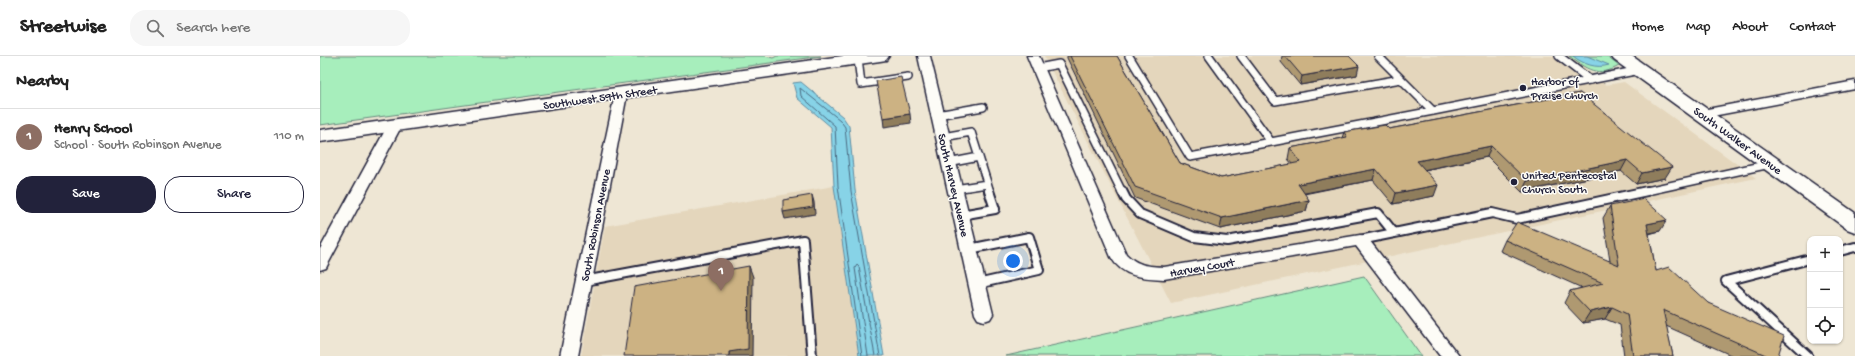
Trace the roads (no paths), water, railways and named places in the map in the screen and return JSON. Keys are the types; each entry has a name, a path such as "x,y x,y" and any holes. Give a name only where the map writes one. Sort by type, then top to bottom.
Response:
{"main road":[{"name":"Southwest 59th Street","path":"320,136 880,56"},
{"name":"South Walker Avenue","path":"1620,56 1855,224"}],"street":[{"name":"South Harvey Avenue","path":"924,56 984,314"},
{"name":"Harvey Court","path":"1036,62 1119,257 1128,267 1140,272 1164,273 1360,240"},
{"path":"1702,114 1855,85"},
{"name":"South Robinson Avenue","path":"569,356 621,94"},
{"path":"320,264 395,125"},
{"path":"1360,240 1450,356"}],"lane":[{"path":"1129,56 1190,157 1640,70"},
{"path":"1210,56 1271,142"},
{"path":"1241,56 1275,101 1401,79"},
{"path":"1378,56 1433,111"},
{"path":"1559,56 1590,80"},
{"path":"858,59 861,84 908,77"},
{"path":"1036,62 1059,64 1126,199 1140,214 1194,237 1227,242 1378,213 1394,233"},
{"path":"937,115 984,107"},
{"path":"942,137 971,132 995,209 961,215"},
{"path":"948,162 979,157"},
{"path":"1360,240 1492,213 1517,219 1771,164"},
{"path":"955,189 987,184"},
{"path":"969,249 1029,237 1039,270 977,284"},
{"path":"584,281 803,240 812,356"},
{"path":"1843,250 1855,247"},
{"path":"1807,260 1726,281 1808,356"}],"water":[{"path":"1573,56 1587,56 1609,65 1590,65"},
{"path":"801,82 843,117 849,126 855,190 884,356 859,356 834,186 831,127 797,98 793,83"}],"place":[{"name":"Harbor of Praise Church","path":"1523,88"},
{"name":"United Pentecostal Church South","path":"1514,182"},
{"name":"Henry School","path":"721,291"}]}
